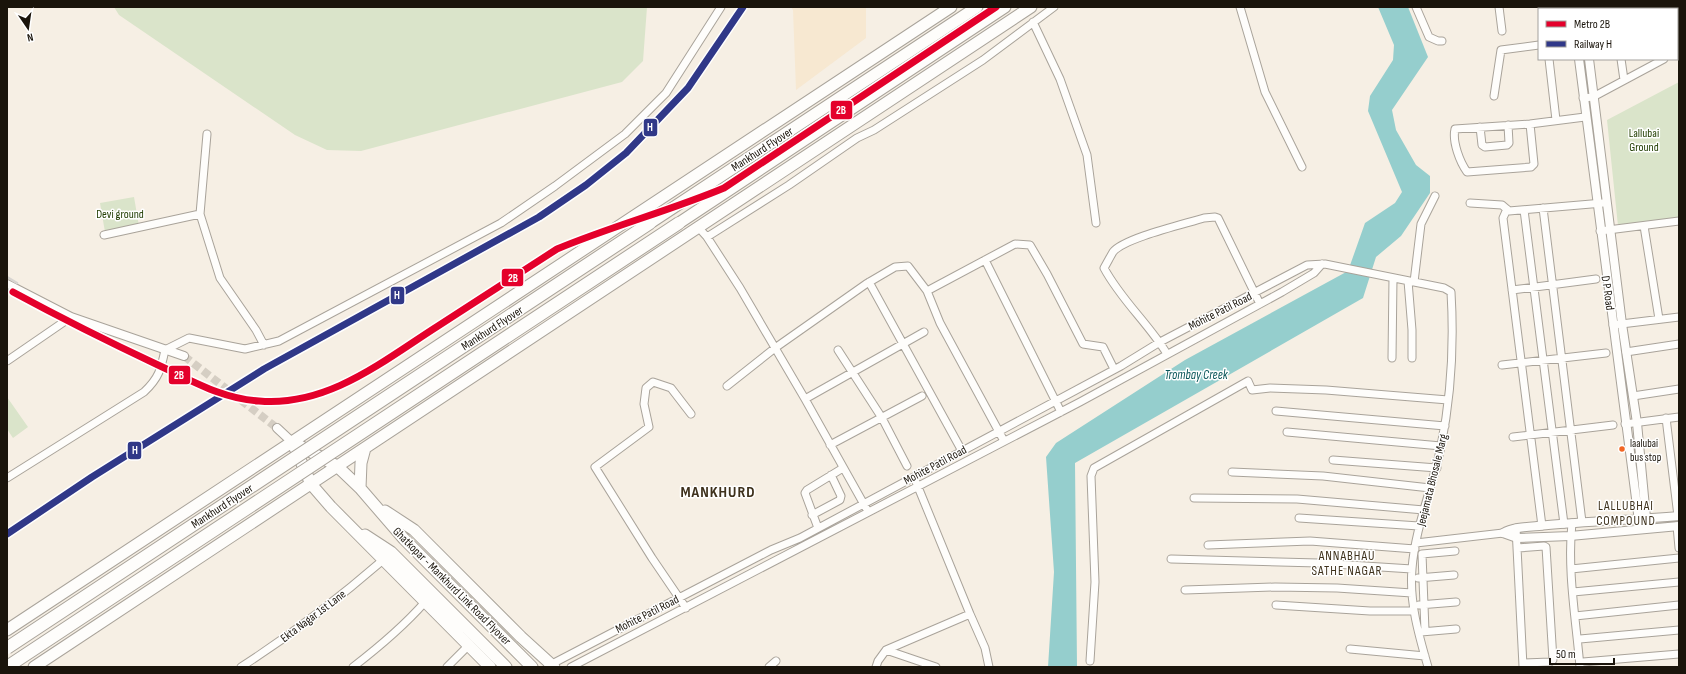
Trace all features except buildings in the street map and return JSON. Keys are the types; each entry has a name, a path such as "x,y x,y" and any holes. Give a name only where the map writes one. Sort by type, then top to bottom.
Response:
{"highway":[{"path":"7,630 952,7"},
{"name":"Mankhurd Flyover","path":"7,648 977,7"},
{"name":"Mankhurd Flyover","path":"7,666 1005,7"},
{"path":"34,667 1031,7"},
{"path":"685,236 715,199"},
{"name":"Ghatkopar - Mankhurd Link Road Flyover","path":"292,442 337,466 360,488 404,539 532,667"},
{"name":"Ghatkopar - Mankhurd Link Road Flyover","path":"292,442 311,484 331,506 506,667"},
{"path":"360,488 361,463 365,448"},
{"path":"374,504 414,530 550,666"},
{"path":"387,556 425,602 490,667"}],"street":[{"path":"165,350 189,338 245,349 279,341 501,223 555,186 624,134 666,93 721,7"},
{"path":"707,237 789,185 856,138 874,130 983,60 1054,7"},
{"path":"1240,7 1265,92 1302,167"},
{"path":"1416,7 1429,37 1442,41"},
{"path":"1499,7 1502,31"},
{"path":"1033,22 1060,79 1087,155 1096,223"},
{"path":"1494,96 1501,50 1538,44"},
{"path":"1549,60 1556,120"},
{"name":"D P Road","path":"1579,60 1585,117 1626,424 1642,519"},
{"name":"D P Road","path":"1589,60 1622,324 1637,423 1642,519"},
{"path":"1622,60 1624,80"},
{"path":"1583,98 1593,96 1662,60"},
{"path":"1530,124 1534,164 1531,167 1467,172 1457,147 1454,133 1455,129 1530,124 1585,117"},
{"path":"853,125 856,138"},
{"path":"1480,127 1482,145 1485,147 1507,145 1509,143 1508,126"},
{"path":"207,134 200,214 220,278 256,330 264,345"},
{"path":"1412,358 1411,281 1421,224 1435,196"},
{"path":"1470,203 1502,205 1509,211 1607,202"},
{"path":"1544,208 1582,522"},
{"path":"1507,209 1503,218 1542,526"},
{"path":"1524,210 1552,432 1570,536 1575,616 1581,665 1679,654"},
{"path":"104,235 200,214"},
{"path":"1167,354 1160,342 1111,281 1104,268 1114,251 1123,245 1136,239 1204,218 1218,218 1260,304"},
{"path":"1600,231 1679,221"},
{"path":"1644,226 1659,319"},
{"path":"698,227 707,237 740,288 805,399 863,504 869,512"},
{"path":"927,291 1015,244 1030,245 1047,274 1083,344 1103,347 1114,369"},
{"path":"985,260 1054,401 1061,412"},
{"path":"571,667 1085,400 1281,292 1314,273 1322,264"},
{"name":"Mohite Patil Road","path":"550,666 771,550 806,535 1114,369 1160,342 1307,265 1322,264 1347,268"},
{"path":"727,386 775,348 869,282 895,267 908,266 927,291 940,323 1004,441"},
{"name":"Jeejamata Bhosale Marg","path":"1347,268 1444,288 1451,292 1452,312 1448,400 1445,426 1437,468 1419,526 1412,569 1412,593 1414,608 1422,632 1428,667"},
{"path":"1392,358 1393,278"},
{"path":"1512,290 1554,286 1596,279"},
{"path":"869,282 962,451"},
{"path":"1275,282 1281,292"},
{"path":"7,284 71,317 184,356"},
{"path":"1233,305 1238,316"},
{"path":"7,361 71,317"},
{"path":"1613,325 1679,317"},
{"path":"805,399 924,332"},
{"path":"1626,352 1679,344"},
{"path":"7,478 144,392 154,382 160,372 165,350"},
{"path":"838,350 882,418 907,466"},
{"path":"1502,365 1606,353"},
{"path":"1090,661 1095,582 1091,476 1094,468 1248,381 1252,390 1270,388 1326,390 1448,400"},
{"path":"686,608 680,597 652,558 595,467 650,427 644,404 646,388 654,382 671,388 691,414"},
{"path":"1078,388 1085,400"},
{"path":"1633,396 1679,389"},
{"path":"830,444 922,396"},
{"path":"1276,411 1445,426"},
{"path":"1626,424 1679,416"},
{"path":"1503,534 1508,530 1516,528 1678,516 1666,418"},
{"path":"1513,437 1613,425"},
{"path":"277,428 292,442"},
{"path":"1287,432 1441,446"},
{"path":"1333,460 1437,468"},
{"path":"818,528 805,493 807,490 843,468"},
{"path":"1232,472 1323,476 1430,488"},
{"path":"812,515 840,500 841,496 831,475"},
{"path":"914,477 985,648 989,667"},
{"path":"1194,498 1297,498 1424,510"},
{"path":"1300,518 1419,526"},
{"path":"1642,519 1643,529"},
{"path":"1208,545 1310,541 1416,546 1434,542 1503,534 1517,538 1570,536 1678,526 1679,548"},
{"path":"1516,528 1523,665 1550,662 1553,660 1546,548 1544,546 1518,548"},
{"path":"806,535 810,543"},
{"path":"1434,542 1435,553"},
{"path":"1455,551 1422,554 1424,605 1422,632 1456,629"},
{"name":"Ekta Nagar 1st Lane","path":"241,667 326,607 387,556"},
{"path":"1572,569 1679,558"},
{"path":"1171,560 1318,563 1412,569"},
{"path":"731,572 736,581"},
{"path":"1412,578 1454,575"},
{"path":"1573,592 1679,582"},
{"path":"1185,590 1275,587 1337,588 1412,593"},
{"path":"353,667 407,622 425,602"},
{"path":"1276,605 1370,611 1414,608 1424,605 1456,602"},
{"path":"1575,616 1679,605"},
{"path":"876,667 878,661 886,650 970,614"},
{"path":"1580,639 1679,630"},
{"path":"447,667 468,646"},
{"path":"1350,649 1425,656"},
{"path":"886,650 936,667"},
{"path":"768,667 776,661"}],"shaded area":[{"path":"791,7 866,7 866,38 796,90 793,10"}],"green space":[{"path":"114,7 647,7 643,61 622,82 361,151 327,150 295,135 119,15"},
{"name":"Lallubai Ground","path":"1679,82 1679,218 1618,226 1607,120"},
{"name":"Devi ground","path":"134,197 139,226 105,232 100,203"},
{"path":"7,397 28,427 13,438 7,429"}],"water":[{"name":"Trombay Creek","path":"1378,7 1408,7 1428,57 1392,110 1396,130 1416,165 1430,176 1430,193 1401,236 1376,257 1363,298 1075,463 1077,667 1048,667 1054,572 1046,457 1056,443 1185,360 1348,271 1365,223 1395,203 1402,192 1368,111 1370,96 1393,60 1394,45"}],"tunnel":[{"path":"184,356 277,428"}],"railway":[{"path":"7,277 17,283"},
{"path":"7,289 13,292"}],"metro line":[{"name":"2B","path":"13,292 121,348 219,393 232,397 259,401 284,401 308,397 354,379 375,367 557,249 724,188 996,7"}],"rail line":[{"name":"H","path":"7,534 92,477 264,369 539,217 586,185 626,153 688,88 743,7"}],"place":[{"name":"laalubai bus stop","path":"1622,449"}],"district":[{"name":"MANKHURD","path":"718,491"},
{"name":"LALLUBHAI COMPOUND","path":"1626,512"},
{"name":"ANNABHAU SATHE NAGAR","path":"1347,562"}]}
